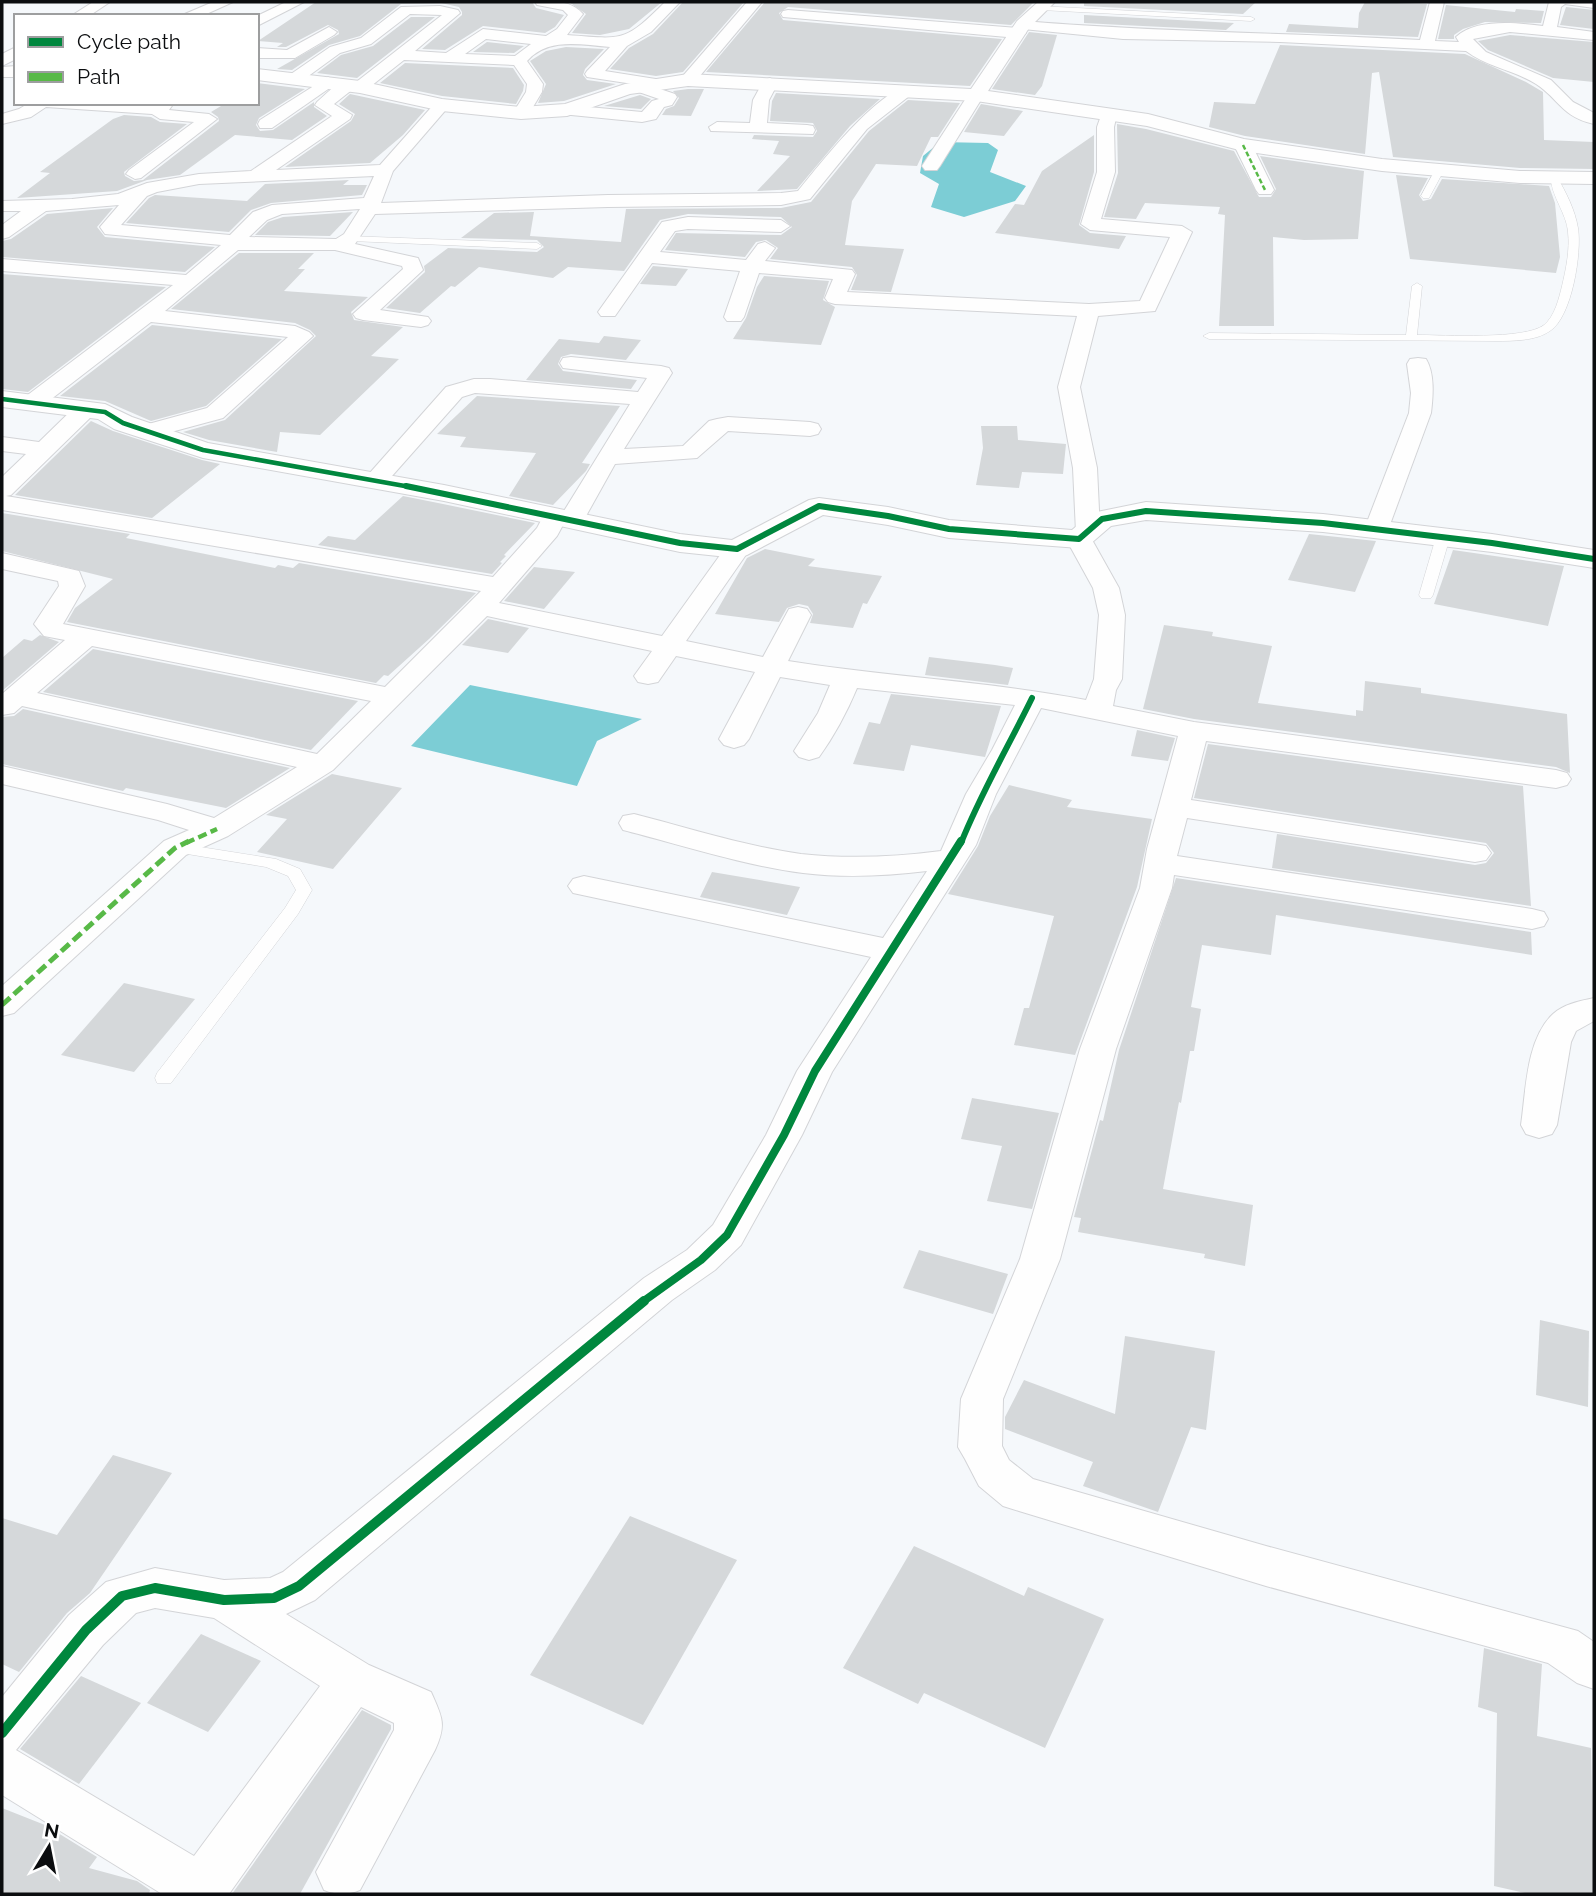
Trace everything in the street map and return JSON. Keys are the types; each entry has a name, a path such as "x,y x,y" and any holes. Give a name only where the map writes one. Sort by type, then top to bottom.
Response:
{"street":[{"path":"82,14 103,2"},
{"path":"193,14 226,2"},
{"path":"259,21 297,2"},
{"path":"519,61 524,55 553,40 573,19 576,6 542,2"},
{"path":"259,75 297,77 354,86 442,105 521,113 567,110 642,117 650,115 658,104 666,102 669,96 647,85 593,74 622,43 646,29 673,2"},
{"path":"688,80 755,2"},
{"path":"842,19 860,2"},
{"path":"1426,45 1437,2"},
{"path":"1549,32 1554,5 1559,2"},
{"path":"1571,2 1594,4"},
{"path":"931,166 1020,29 1044,5"},
{"path":"254,177 344,115 323,105 403,55 453,13 444,6 404,6 366,41 335,50 297,77"},
{"path":"788,14 1122,34 1280,37 1470,47 1535,78 1567,106 1594,120"},
{"path":"259,53 290,54 341,24"},
{"path":"1470,47 1464,37 1472,33 1505,28 1594,36"},
{"path":"450,57 483,34 622,43"},
{"path":"403,55 519,61"},
{"path":"519,61 535,84 534,92 521,113"},
{"path":"567,110 647,85 688,80 909,90 976,95 1148,120 1243,145 1438,172 1554,179 1594,178"},
{"path":"266,124 328,82"},
{"path":"758,128 761,100 770,83"},
{"path":"734,317 752,265 804,195 861,125 909,90"},
{"path":"2,119 25,113 38,105"},
{"path":"2,205 41,206 121,199 209,119 160,114 163,106 125,105"},
{"path":"190,116 207,105"},
{"path":"344,241 370,206 385,170 442,105"},
{"path":"646,257 845,274 835,298 1090,310 1148,307 1182,232 1090,224 1105,186 1108,161 1104,126 1109,114"},
{"path":"717,127 807,131"},
{"path":"1243,145 1265,190"},
{"path":"138,183 385,170"},
{"path":"138,183 109,226 111,230 322,247 344,241 411,262 413,270 363,314 421,321"},
{"path":"33,402 191,281 233,245 244,242 268,212 298,207 781,199 804,195"},
{"path":"2,233 41,206"},
{"path":"608,312 664,232 676,224 781,226"},
{"path":"136,277 186,237"},
{"path":"2,265 191,281"},
{"path":"13,283 34,268"},
{"path":"1090,310 1069,387 1085,468 1083,535 1106,588 1112,615 1108,679 1102,690 1098,711"},
{"path":"147,315 284,330 302,335 215,413 149,431"},
{"path":"2,1005 175,848 218,829 323,764 582,499 661,373 571,363"},
{"path":"1376,530 1420,414 1422,393 1418,364"},
{"path":"376,480 454,393 464,388 490,386 645,400"},
{"path":"2,399 105,412 123,423 203,450 376,480 680,543 737,549"},
{"path":"2,490 86,409"},
{"path":"608,457 690,453 717,426 728,424 810,429"},
{"path":"2,444 43,449"},
{"path":"2,503 489,596 670,644 770,667 846,679 1032,698 1194,731 1556,779"},
{"path":"648,676 737,549 819,506 888,516 949,529 1083,535 1102,519 1146,511 1443,537 1594,559"},
{"path":"2,561 70,576 72,586 47,624 54,631 389,696"},
{"path":"734,739 797,615"},
{"path":"10,703 84,638"},
{"path":"809,751 832,713 846,679"},
{"path":"2,1733 86,1630 122,1596 155,1588 224,1600 274,1598 299,1586 356,1536 588,1350 658,1289 701,1259 727,1235 844,1022 960,845 981,794 1007,750 1032,698"},
{"path":"10,703 323,764"},
{"path":"1194,731 1156,888 1098,1049 1040,1259 982,1399 980,1447 994,1474 1019,1493 1266,1566 1561,1646 1594,1668"},
{"path":"2,775 167,813 218,829"},
{"path":"1176,807 1475,853"},
{"path":"634,823 800,863 848,867 903,866 951,859"},
{"path":"1160,863 1532,919"},
{"path":"584,886 893,951"},
{"path":"1539,1125 1549,1058 1562,1024 1594,1009"},
{"path":"224,1600 352,1680 414,1708 419,1720 418,1734 342,1872"},
{"path":"2,1768 199,1892 352,1680"}],"lane":[{"path":"1044,5 1251,19"},
{"path":"1426,196 1438,172"},
{"path":"1209,336 1411,339 1522,336 1547,329 1557,318 1570,267 1573,232 1566,203 1554,179"},
{"path":"344,241 537,246"},
{"path":"1411,339 1417,286"},
{"path":"1426,595 1443,537"},
{"path":"164,1078 292,910 304,890 294,873 270,863 175,848"}],"water":[{"path":"940,142 988,143 998,150 990,172 1026,186 1015,201 964,217 931,207 939,184 920,173 923,156"},
{"path":"470,685 642,719 597,741 577,786 411,746"}],"building":[{"path":"316,2 532,2 536,8 564,15 555,27 545,33 483,26 445,50 422,49 462,15 462,12 459,7 441,3 401,4 360,36 329,45 292,70 277,69 339,34 338,30 328,25 286,47 277,47 283,43 259,40"},
{"path":"569,2 662,2 629,29 600,35 572,33 586,14"},
{"path":"683,2 744,2 683,72 656,76 610,69 629,48 653,34"},
{"path":"765,2 1034,2 1011,25 788,7 779,13 783,20 1002,39 970,86 706,72"},
{"path":"1084,2 1256,2 1243,14 1084,6"},
{"path":"1365,2 1427,4 1418,37 1286,32 1289,24 1358,28 1359,13"},
{"path":"1446,5 1515,12 1516,9 1544,11 1541,23 1485,22 1463,29 1454,35 1454,39 1438,39"},
{"path":"1566,7 1594,10 1594,29 1560,25"},
{"path":"1084,15 1234,23 1226,30 1084,23"},
{"path":"411,17 435,17 357,78 317,73 341,55 373,46"},
{"path":"1029,32 1057,35 1042,86 1035,95 992,89"},
{"path":"1510,35 1594,42 1594,82 1553,78 1488,50 1478,41"},
{"path":"487,42 524,46 514,53 473,52"},
{"path":"1280,45 1465,54 1543,92 1544,140 1594,142 1594,169 1520,168 1393,157 1379,72 1372,73 1365,154 1245,136 1209,127 1214,102 1255,104"},
{"path":"566,47 604,49 585,69 583,75 587,80 616,84 564,101 538,103 546,84 530,61 546,51"},
{"path":"405,63 513,68 524,85 523,91 516,104 442,96 380,83"},
{"path":"259,83 305,89 259,118 256,125 260,131 273,130 314,102 314,107 327,116 292,140 235,135 180,175 147,180 117,191 17,198 50,173 40,172 113,119 124,115 187,124 124,172 125,176 134,181 143,180 219,121 211,112 223,105 259,105"},
{"path":"704,89 691,116 662,115 666,109 674,106 679,98 673,91"},
{"path":"776,93 880,99 850,126 797,189 757,191 790,156 773,154 779,141 752,139 754,135 813,137 817,131 813,123 770,121 772,101"},
{"path":"350,94 425,110 403,135 370,163 285,167 351,121 355,114 339,104"},
{"path":"640,95 651,99 641,109 604,106"},
{"path":"908,100 960,103 938,137 931,137 917,166 876,164 852,201 845,245 904,249 891,292 851,290 857,275 852,267 770,259 778,248 766,240 756,242 745,257 665,250 676,233 781,235 792,227 781,217 688,214 660,220 624,271 568,267 553,278 479,267 455,287 451,286 420,313 386,308 425,272 424,266 448,248 537,252 544,247 537,240 461,238 494,213 534,212 530,236 621,242 626,209 781,208 811,202 869,131"},
{"path":"981,104 1023,111 1004,136 964,132"},
{"path":"1117,124 1234,151 1259,197 1271,197 1276,189 1260,156 1364,171 1358,239 1304,240 1273,237 1274,326 1219,326 1225,215 1218,214 1220,207 1145,203 1136,219 1104,217 1118,173"},
{"path":"1094,135 1094,172 1079,225 1090,233 1126,236 1119,249 995,233 1015,204 1024,205 1042,171"},
{"path":"1396,175 1428,178 1419,195 1423,201 1431,199 1442,179 1549,186 1555,203 1560,257 1556,273 1410,259"},
{"path":"349,180 343,185 367,185 362,195 271,203 251,210 229,232 126,223 155,195 247,201 265,184"},
{"path":"113,208 97,227 105,237 215,247 185,272 2,257 2,241 11,239 47,214"},
{"path":"353,212 330,236 255,235 268,222 283,217"},
{"path":"239,253 314,253 298,269 305,269 284,291 368,297 351,312 354,320 403,327 371,356 399,359 320,435 280,432 277,452 209,440 183,432 225,420 316,336 295,323 171,309"},
{"path":"653,266 688,269 676,286 640,284"},
{"path":"2,274 166,287 28,392 2,389"},
{"path":"764,276 829,281 823,300 835,307 821,345 733,339 746,318 757,287"},
{"path":"152,325 282,339 206,406 151,421 105,401 60,396"},
{"path":"604,336 641,340 626,360 571,354 561,357 558,364 563,371 637,380 631,389 526,380 559,339 599,343"},
{"path":"477,396 620,406 582,463 590,464 586,471 553,505 509,496 536,453 460,447 466,437 437,434"},
{"path":"91,421 113,431 220,464 152,518 15,495"},
{"path":"981,426 1017,426 1018,440 1066,444 1063,474 1022,472 1019,488 976,485 983,448"},
{"path":"403,496 535,523 504,555 506,556 500,562 502,563 492,574 318,545 328,536 355,540"},
{"path":"2,513 130,534 126,538 275,568 278,565 293,568 299,563 476,593 388,676 384,675 376,683 67,622 75,608 113,579 2,551"},
{"path":"1309,534 1376,541 1355,592 1288,580"},
{"path":"765,549 815,559 808,566 882,576 867,604 863,603 853,628 810,623 813,614 808,606 799,604 787,608 779,622 715,614 747,558"},
{"path":"1453,550 1564,566 1548,626 1434,604"},
{"path":"534,567 575,572 544,609 504,601"},
{"path":"488,619 529,628 508,653 462,645"},
{"path":"1164,625 1213,632 1212,636 1272,646 1258,703 1356,716 1356,710 1363,711 1365,681 1421,688 1421,693 1567,714 1570,773 1556,767 1194,719 1143,709"},
{"path":"40,635 59,642 2,691 2,658 24,639 32,641"},
{"path":"93,649 358,701 311,750 43,692"},
{"path":"929,657 1013,668 1008,685 925,675"},
{"path":"891,694 1001,706 985,757 911,745 904,771 853,764 869,722 880,724"},
{"path":"23,709 290,768 226,808 126,788 123,791 2,764 2,717 14,716"},
{"path":"1137,730 1175,738 1168,761 1131,756"},
{"path":"1208,744 1523,786 1531,906 1272,868 1277,834 1475,865 1486,863 1494,853 1486,843 1194,798"},
{"path":"332,774 402,788 333,869 257,852 287,819 266,815"},
{"path":"1009,785 1072,800 1067,807 1152,819 1137,887 1075,1055 1014,1045 1024,1008 1029,1008 1054,916 948,894 978,846 990,816"},
{"path":"712,872 800,887 787,915 700,897"},
{"path":"1176,878 1531,932 1532,955 1276,915 1271,955 1202,945 1191,1007 1201,1009 1194,1051 1190,1051 1181,1103 1179,1102 1163,1189 1253,1205 1245,1266 1204,1258 1205,1254 1078,1232 1081,1218 1074,1217 1100,1120 1103,1121 1119,1050"},
{"path":"124,983 195,999 134,1072 61,1055"},
{"path":"972,1098 1059,1113 1032,1209 987,1201 1002,1146 961,1139"},
{"path":"919,1250 1008,1274 993,1314 903,1288"},
{"path":"1540,1320 1589,1331 1588,1407 1536,1395"},
{"path":"1125,1336 1215,1351 1206,1430 1191,1427 1158,1512 1083,1486 1093,1462 1005,1429 1005,1417 1024,1380 1115,1414"},
{"path":"113,1455 172,1473 90,1593 67,1613 19,1672 2,1664 2,1518 57,1535"},
{"path":"630,1516 737,1560 643,1725 530,1675"},
{"path":"914,1546 1024,1596 1028,1587 1104,1619 1045,1748 924,1693 918,1704 843,1668"},
{"path":"201,1634 261,1661 208,1732 147,1703"},
{"path":"1484,1648 1542,1664 1537,1736 1591,1748 1594,1894 1529,1894 1494,1886 1497,1713 1478,1707"},
{"path":"81,1676 141,1703 79,1784 20,1749"},
{"path":"362,1710 391,1725 391,1729 300,1894 232,1894"},
{"path":"2,1808 45,1825 97,1857 89,1868 137,1881 150,1890 149,1894 2,1894"}],"marked path":[{"path":"1243,145 1265,190"},
{"path":"2,1005 175,848 217,829"}],"cycle path":[{"path":"2,399 105,412 123,423 203,450 444,493 680,543 737,549 819,506 888,516 949,529 1079,539 1102,519 1146,511 1323,523 1492,543 1594,559"},
{"path":"2,1733 86,1630 122,1596 155,1588 224,1600 274,1598 299,1586 658,1289 701,1260 727,1235 784,1135 815,1071 960,845 981,794 1007,750 1032,698"}]}
